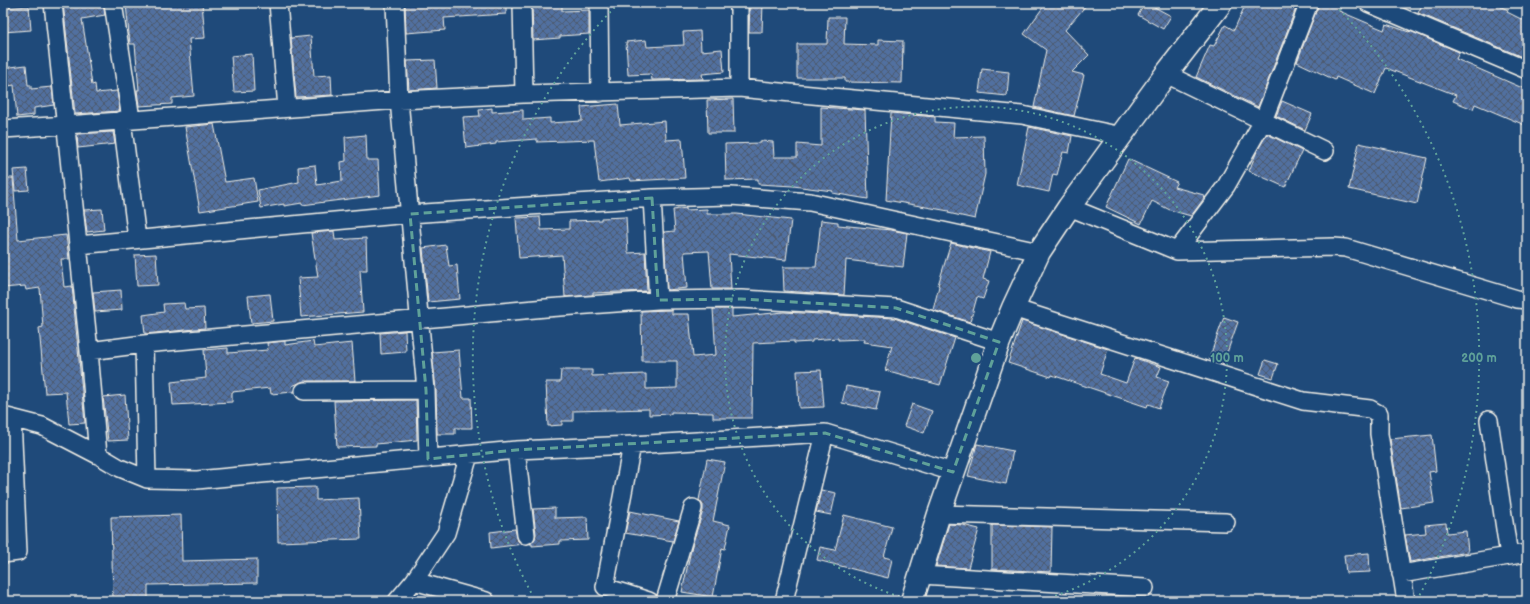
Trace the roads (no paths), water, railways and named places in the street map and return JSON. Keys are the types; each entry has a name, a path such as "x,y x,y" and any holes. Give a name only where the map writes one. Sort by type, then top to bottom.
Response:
{"street":[{"path":"54,3 98,455"},
{"path":"113,3 137,239"},
{"path":"278,3 287,108"},
{"path":"395,3 399,100 426,390 428,459"},
{"path":"522,3 524,94"},
{"path":"599,3 600,93"},
{"path":"739,3 739,88"},
{"path":"912,601 953,472 999,342 1039,252 1069,207 1166,74 1221,3"},
{"path":"1177,251 1226,186 1263,121 1309,3"},
{"path":"1368,3 1527,70"},
{"path":"1166,74 1325,151"},
{"path":"3,128 67,125 399,100 524,94 739,88 1022,115 1122,136"},
{"path":"78,245 410,214 652,198 731,196 810,202 1039,252"},
{"path":"652,198 658,300"},
{"path":"1069,207 1177,251 1334,247 1346,248 1517,299 1527,300"},
{"path":"89,351 144,344 420,319 658,300 741,299 896,308 999,342"},
{"path":"1013,308 1303,401 1370,409 1377,412 1379,414 1379,434 1406,601"},
{"path":"144,344 147,478"},
{"path":"304,391 426,390"},
{"path":"3,554 18,552 8,417 42,426 120,468 147,478 197,480 516,450 632,445 825,433 953,472"},
{"path":"1489,420 1509,556"},
{"path":"784,601 825,433"},
{"path":"632,445 605,587 649,601"},
{"path":"516,450 526,535"},
{"path":"397,601 414,581 446,533 470,455"},
{"path":"665,601 693,508"},
{"path":"939,514 1226,522"},
{"path":"1401,574 1527,553"},
{"path":"920,575 1145,588"},
{"path":"414,581 486,601"}]}
